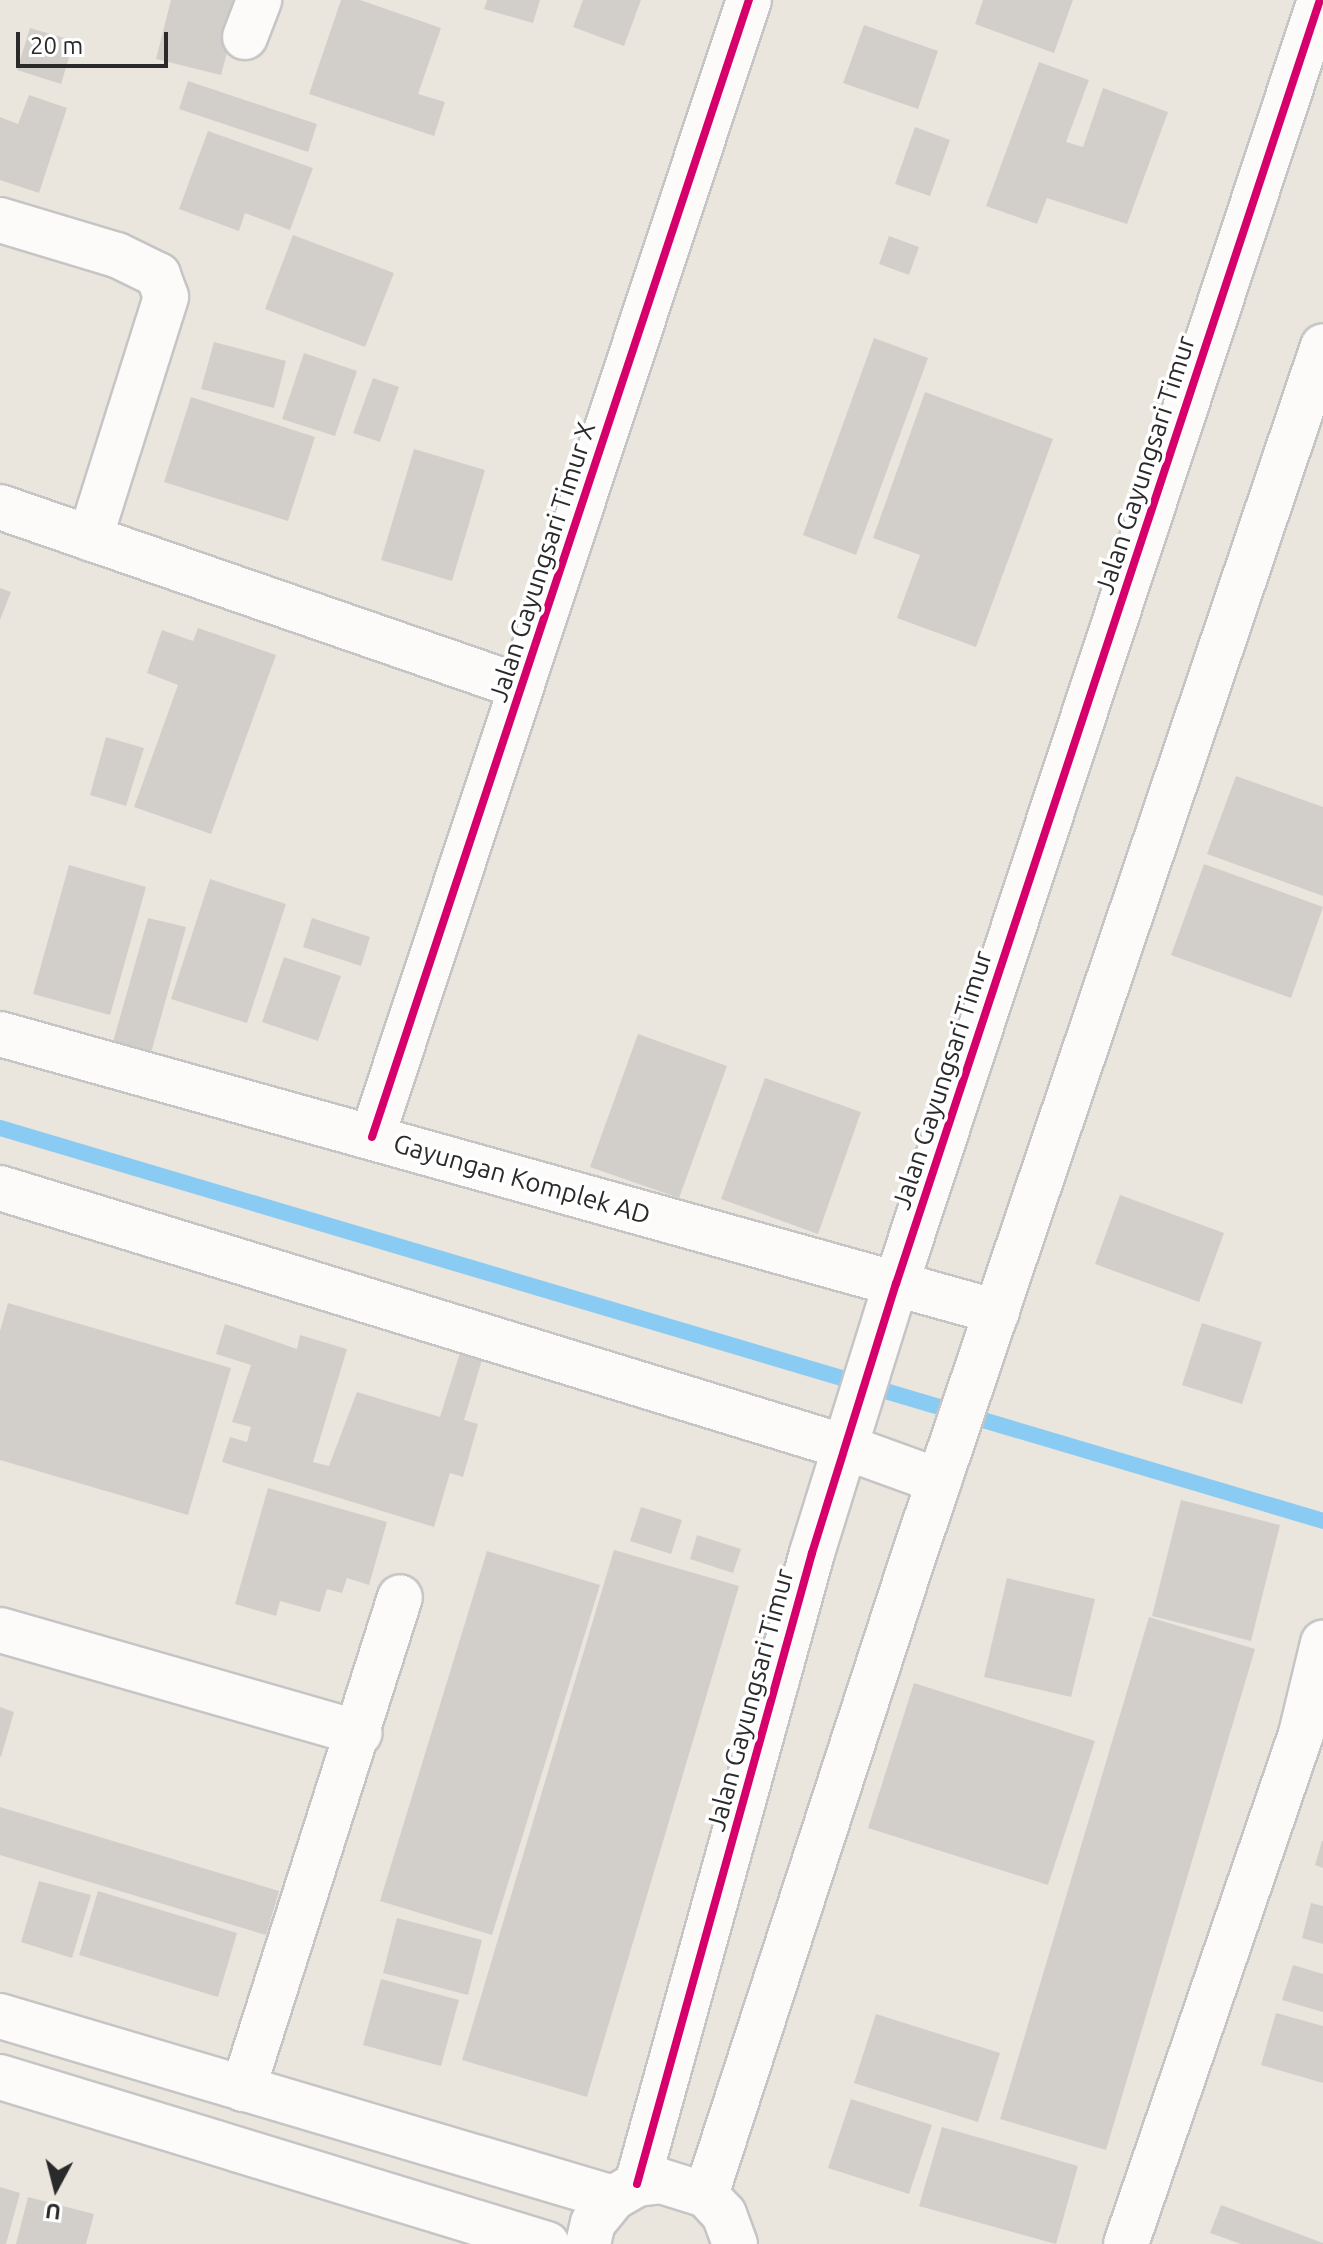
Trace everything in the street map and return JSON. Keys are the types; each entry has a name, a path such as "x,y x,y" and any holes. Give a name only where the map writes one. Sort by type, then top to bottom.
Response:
{"street":[{"name":"Jalan Gayungsari Timur X","path":"372,1137 749,0"},
{"name":"Jalan Gayungsari Timur","path":"588,2244 593,2223 625,2191 890,1303 1320,0"},
{"path":"0,220 117,255 158,275 166,297 90,538"},
{"path":"706,2195 945,1465 1323,346"},
{"path":"0,507 521,687"},
{"name":"Gayungan Komplek AD","path":"0,1034 372,1137 890,1303 990,1332"},
{"path":"0,1188 850,1432 945,1465"},
{"path":"243,2089 360,1733 400,1597"},
{"path":"0,1630 360,1733"},
{"path":"1126,2244 1312,1737 1323,1643"},
{"path":"0,2016 243,2089 625,2191 685,2184 706,2195 724,2214 742,2242"},
{"path":"0,2077 547,2244"}],"building":[{"path":"171,0 241,0 221,75 156,59"},
{"path":"341,0 360,0 441,28 418,94 445,102 434,136 309,94"},
{"path":"487,0 540,0 533,23 484,9"},
{"path":"583,0 641,0 624,46 573,27"},
{"path":"983,0 1073,0 1054,53 975,24"},
{"path":"864,25 938,51 918,109 843,83"},
{"path":"30,28 74,41 61,84 17,70"},
{"path":"1039,62 1089,80 1066,142 1083,147 1103,88 1168,112 1127,224 1047,198 1037,224 986,206"},
{"path":"188,81 317,124 308,152 179,109"},
{"path":"29,95 67,108 39,193 0,180 0,117 18,124"},
{"path":"915,127 950,140 930,196 895,184"},
{"path":"208,131 313,168 290,230 245,213 239,231 179,209"},
{"path":"293,235 394,273 365,347 265,309"},
{"path":"889,236 919,247 909,275 879,264"},
{"path":"874,338 928,358 856,555 803,535"},
{"path":"214,342 286,361 274,408 201,389"},
{"path":"304,353 357,371 335,436 282,419"},
{"path":"373,378 399,387 380,442 353,433"},
{"path":"925,392 1053,439 976,647 897,618 920,555 873,538"},
{"path":"191,397 315,437 288,521 164,482"},
{"path":"414,449 485,470 452,581 381,560"},
{"path":"0,588 11,592 0,620"},
{"path":"198,628 276,655 211,834 134,807 178,685 147,673 162,630 193,641"},
{"path":"106,737 144,748 126,806 90,795"},
{"path":"1236,776 1323,807 1323,896 1207,854"},
{"path":"1204,864 1323,907 1291,998 1171,955"},
{"path":"69,865 146,887 110,1015 33,994"},
{"path":"210,879 286,904 247,1023 171,999"},
{"path":"148,918 186,927 149,1060 111,1049"},
{"path":"312,918 370,937 361,966 303,947"},
{"path":"284,957 341,976 318,1041 262,1022"},
{"path":"638,1034 727,1066 679,1198 590,1167"},
{"path":"765,1078 861,1112 818,1234 721,1199"},
{"path":"1120,1195 1224,1233 1199,1302 1095,1264"},
{"path":"8,1303 231,1368 188,1515 0,1460 0,1331"},
{"path":"1202,1323 1262,1342 1242,1404 1182,1385"},
{"path":"225,1324 297,1349 300,1335 347,1349 313,1462 329,1466 357,1392 440,1417 462,1346 484,1353 464,1420 478,1424 463,1477 450,1473 434,1527 222,1462 230,1437 247,1442 251,1427 232,1422 251,1365 216,1354"},
{"path":"268,1488 387,1522 369,1585 347,1578 342,1593 327,1589 320,1612 280,1601 276,1616 235,1604"},
{"path":"1181,1500 1280,1525 1251,1641 1152,1616"},
{"path":"641,1507 682,1520 671,1554 630,1541"},
{"path":"697,1535 741,1549 733,1573 690,1559"},
{"path":"614,1550 739,1586 587,2097 462,2060"},
{"path":"487,1551 600,1585 492,1935 380,1901"},
{"path":"1007,1578 1095,1599 1071,1697 984,1677"},
{"path":"1149,1617 1255,1649 1106,2150 1000,2119"},
{"path":"914,1683 1095,1741 1048,1885 868,1828"},
{"path":"0,1707 14,1712 1,1757 0,1756"},
{"path":"0,1807 279,1891 266,1935 0,1855"},
{"path":"1323,1841 1323,1868 1315,1865"},
{"path":"39,1881 91,1895 72,1958 21,1942"},
{"path":"98,1891 237,1933 218,1997 79,1955"},
{"path":"1311,1903 1323,1906 1323,1944 1302,1938"},
{"path":"397,1918 482,1940 468,1995 383,1973"},
{"path":"1293,1965 1323,1974 1323,2012 1282,2000"},
{"path":"381,1979 459,2000 441,2066 363,2045"},
{"path":"1276,2013 1323,2026 1323,2083 1261,2065"},
{"path":"876,2014 1000,2053 978,2122 854,2083"},
{"path":"851,2099 932,2125 909,2194 828,2168"},
{"path":"942,2127 1078,2166 1056,2244 919,2206"},
{"path":"0,2187 20,2193 6,2244 0,2244"},
{"path":"28,2197 94,2214 86,2244 16,2244"},
{"path":"1221,2205 1323,2244 1241,2244 1210,2233"}],"waterway":[{"path":"0,1128 1323,1521"}],"cycle path":[{"path":"372,1137 749,0"},
{"path":"637,2184 812,1553 896,1284 1320,0"}]}
